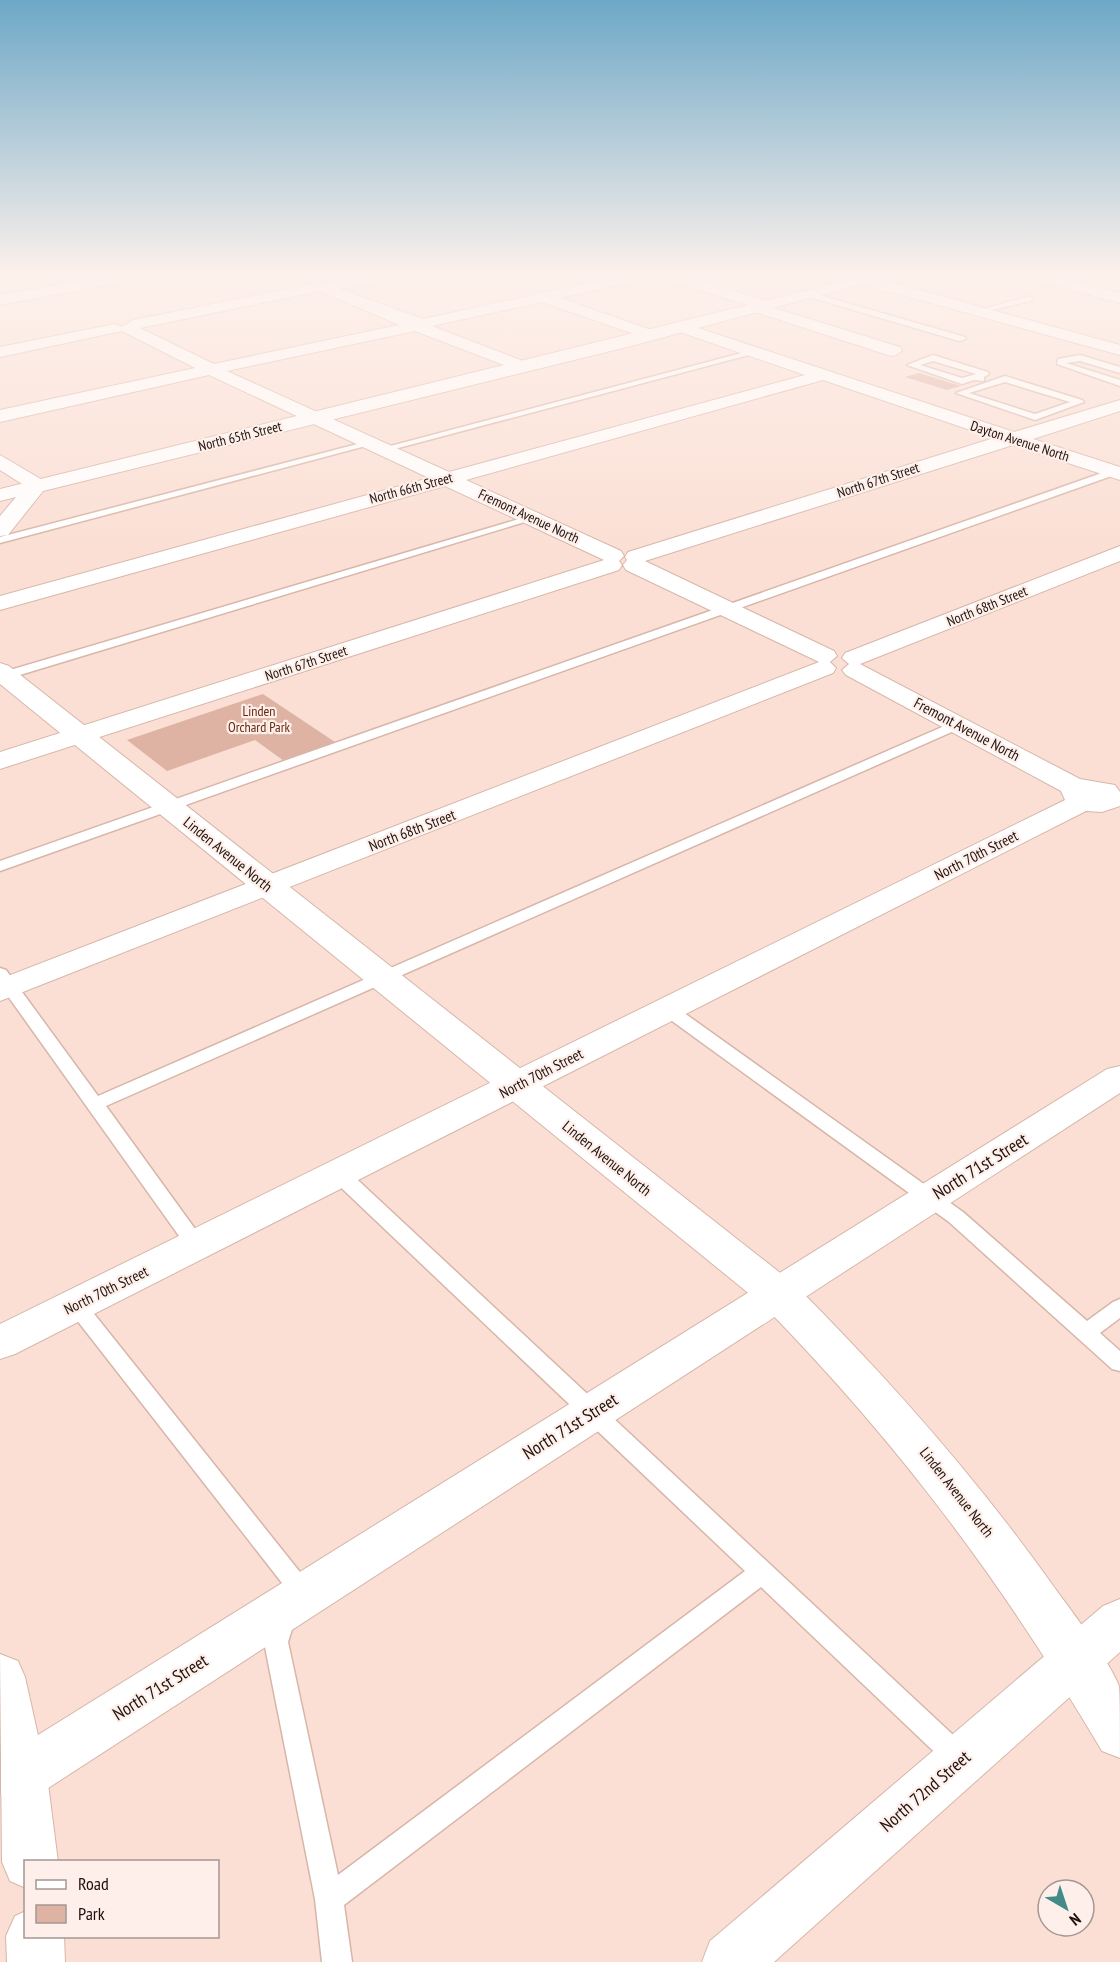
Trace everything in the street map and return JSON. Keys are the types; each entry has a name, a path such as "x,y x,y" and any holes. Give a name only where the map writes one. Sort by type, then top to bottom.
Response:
{"main road":[{"path":"0,416 212,369"},
{"name":"Fremont Avenue North","path":"212,369 725,609 824,662"},
{"name":"North 65th Street","path":"0,495 516,369"},
{"name":"Dayton Avenue North","path":"804,369 1117,473"},
{"name":"North 66th Street","path":"0,603 823,375"},
{"name":"North 67th Street","path":"0,761 1009,438 1025,436 1081,407 1120,405"},
{"path":"0,460 37,485 0,530"},
{"name":"North 68th Street","path":"855,664 1120,553"},
{"path":"824,662 837,654 855,664"},
{"name":"North 68th Street","path":"3,984 268,886 824,662"},
{"name":"Fremont Avenue North","path":"855,664 958,724 1102,796"},
{"name":"Linden Avenue North","path":"2,675 778,1294 827,1342 926,1452 988,1531 1076,1659 1120,1734"},
{"name":"North 70th Street","path":"0,1343 667,1009 1102,796"},
{"name":"North 71st Street","path":"20,1776 1120,1077"},
{"name":"North 72nd Street","path":"731,1962 1120,1621"},
{"path":"0,1677 20,1776 30,1860"},
{"path":"35,1938 36,1962"}],"lane":[{"path":"0,540 689,369"},
{"path":"922,369 962,381 985,374 967,369"},
{"path":"1072,369 1120,383"},
{"path":"974,377 993,383"},
{"path":"1005,379 1081,407 1053,411 1035,417 960,393 1005,379"},
{"path":"0,866 725,609 1117,473"},
{"path":"2,675 532,518"},
{"path":"93,1105 379,977 958,724"},
{"path":"3,984 196,1245"},
{"path":"667,1009 956,1217 1120,1363"},
{"path":"339,1175 960,1759"},
{"path":"76,1305 295,1581 276,1642 329,1899 337,1962"},
{"path":"1086,1333 1120,1307"},
{"path":"329,1899 762,1572"}],"green space":[{"path":"919,373 961,386 947,390 905,377"},
{"name":"Linden Orchard Park","path":"263,694 335,742 284,761 255,740 167,771 127,740"}]}
